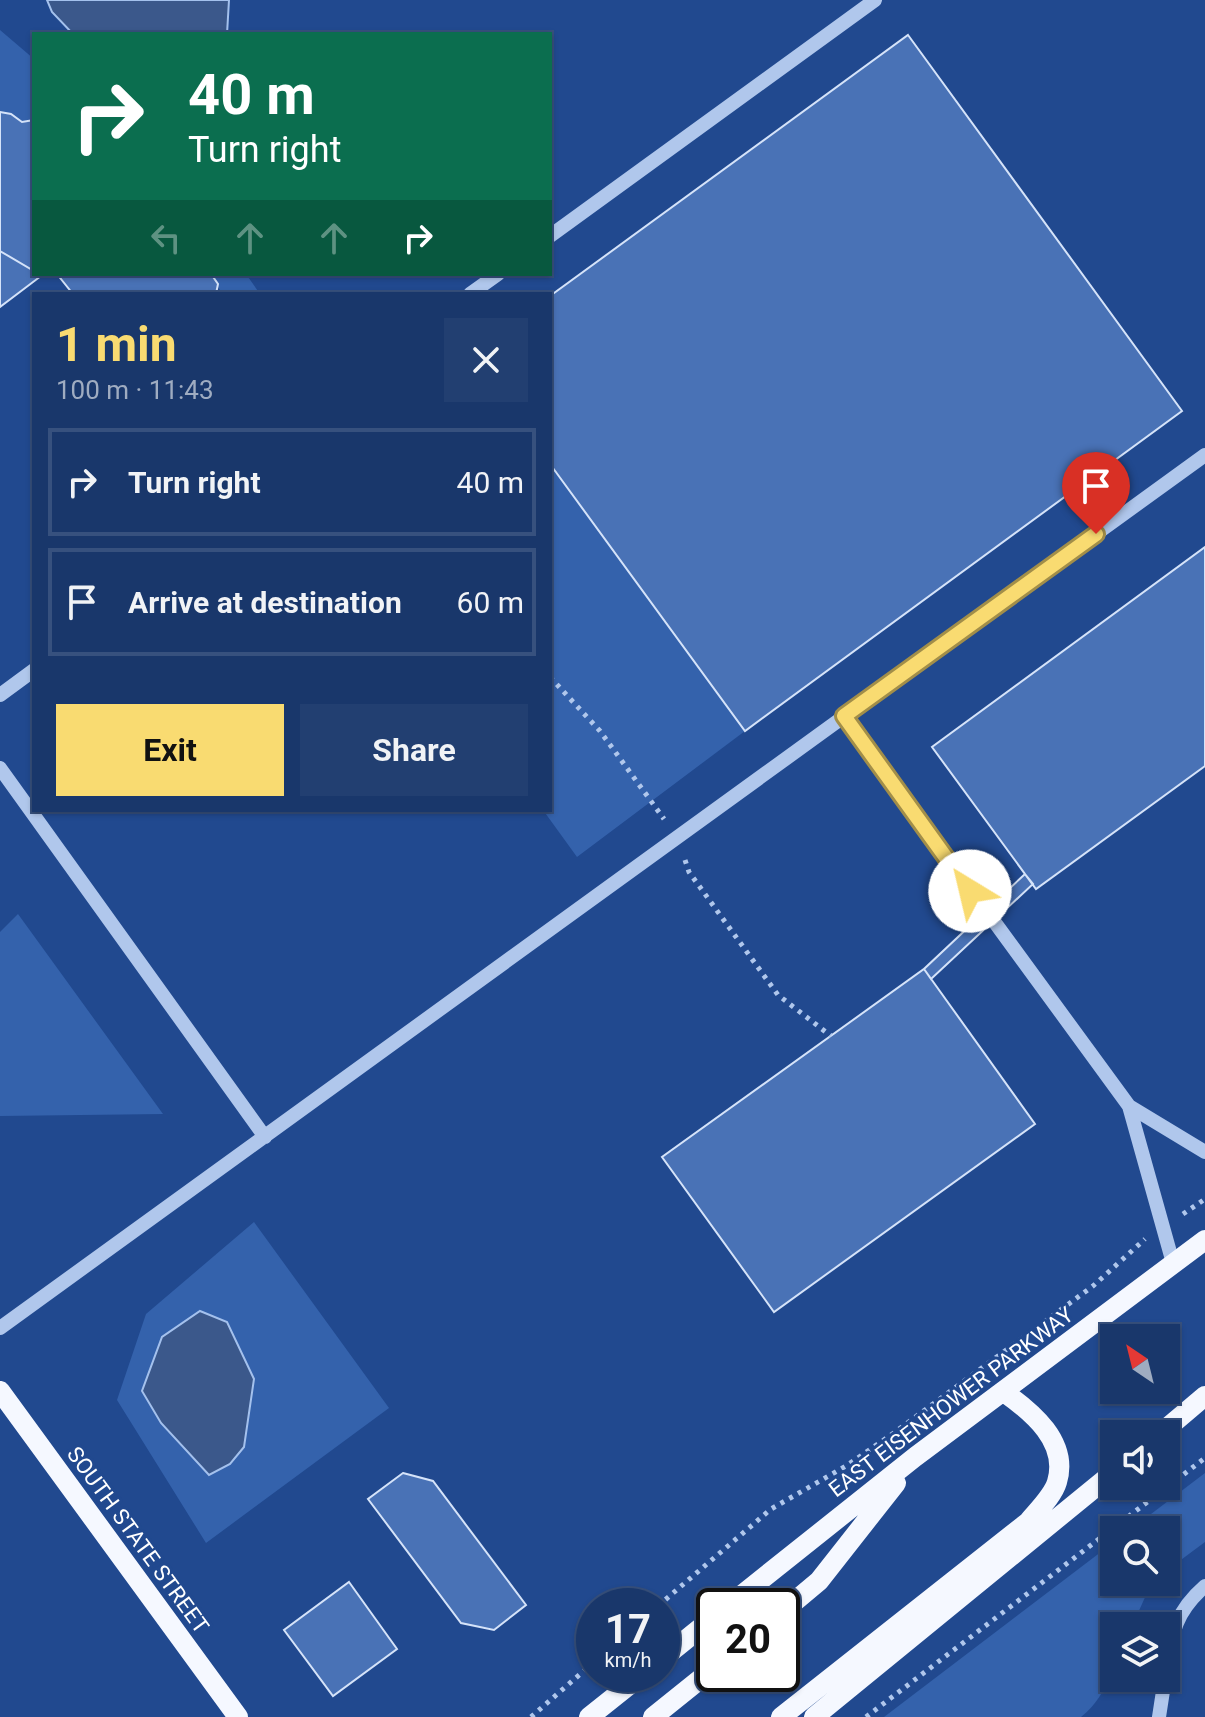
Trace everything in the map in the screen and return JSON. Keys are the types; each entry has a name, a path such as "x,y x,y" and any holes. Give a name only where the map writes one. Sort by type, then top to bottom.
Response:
{"main road":[{"name":"EAST EISENHOWER PARKWAY","path":"751,1588 915,1457 1205,1240"},
{"name":"SOUTH STATE STREET","path":"0,1391 238,1717"},
{"path":"781,1717 1028,1522 1057,1483 1060,1456 1048,1432 1027,1409 1004,1392"},
{"path":"1177,1420 1205,1396"},
{"path":"800,1597 819,1581 915,1457"},
{"path":"814,1717 1100,1483"},
{"path":"680,1644 696,1632"},
{"path":"653,1717 696,1682"},
{"path":"589,1717 620,1692"}],"lane":[{"path":"552,235 875,0"},
{"path":"473,292 495,276"},
{"path":"0,1328 1205,455"},
{"path":"0,695 32,671"},
{"path":"844,716 1129,1106 1173,1263"},
{"path":"0,768 265,1137"},
{"path":"1129,1106 1205,1152"},
{"path":"1180,1616 1192,1597 1205,1586"},
{"path":"1159,1717 1163,1692"}],"path":[{"path":"679,1588 771,1509 846,1466 891,1435 1093,1286 1162,1226"},
{"path":"866,1717 1205,1458"},
{"path":"531,1717 576,1678"}],"shaded area":[{"path":"47,0 229,0 227,32 71,32 52,12"},
{"path":"0,30 32,57 32,120 22,122 11,114 0,112"},
{"path":"212,276 247,276 259,292 221,292"},
{"path":"552,467 745,731 577,857 544,812 552,812"},
{"path":"18,914 163,1114 0,1116 0,932"},
{"path":"254,1222 389,1408 206,1543 117,1400 146,1314"},
{"path":"200,1311 227,1322 254,1379 244,1447 230,1464 209,1475 161,1423 142,1391 162,1337"},
{"path":"1205,1473 1205,1542 1180,1561 1180,1516 1148,1516 1169,1500 1180,1500 1180,1492"},
{"path":"1100,1553 1100,1596 1146,1596 1138,1612 1100,1612 1102,1692 1081,1717 884,1717"}],"building":[{"path":"908,35 1182,411 745,731 552,467 552,295"},
{"path":"0,112 11,114 22,122 32,120 32,270 0,251"},
{"path":"0,251 32,270 32,276 41,276 0,307"},
{"path":"59,276 212,276 218,284 216,292 71,292"},
{"path":"1205,547 1205,766 1036,889 932,747"},
{"path":"1025,874 1033,884 931,979 924,969"},
{"path":"924,969 1035,1124 774,1312 662,1157"},
{"path":"403,1473 433,1481 526,1605 494,1630 461,1623 368,1499"},
{"path":"349,1582 397,1649 333,1696 284,1630"}],"route":[{"path":"970,891 844,716 1096,534"}]}
